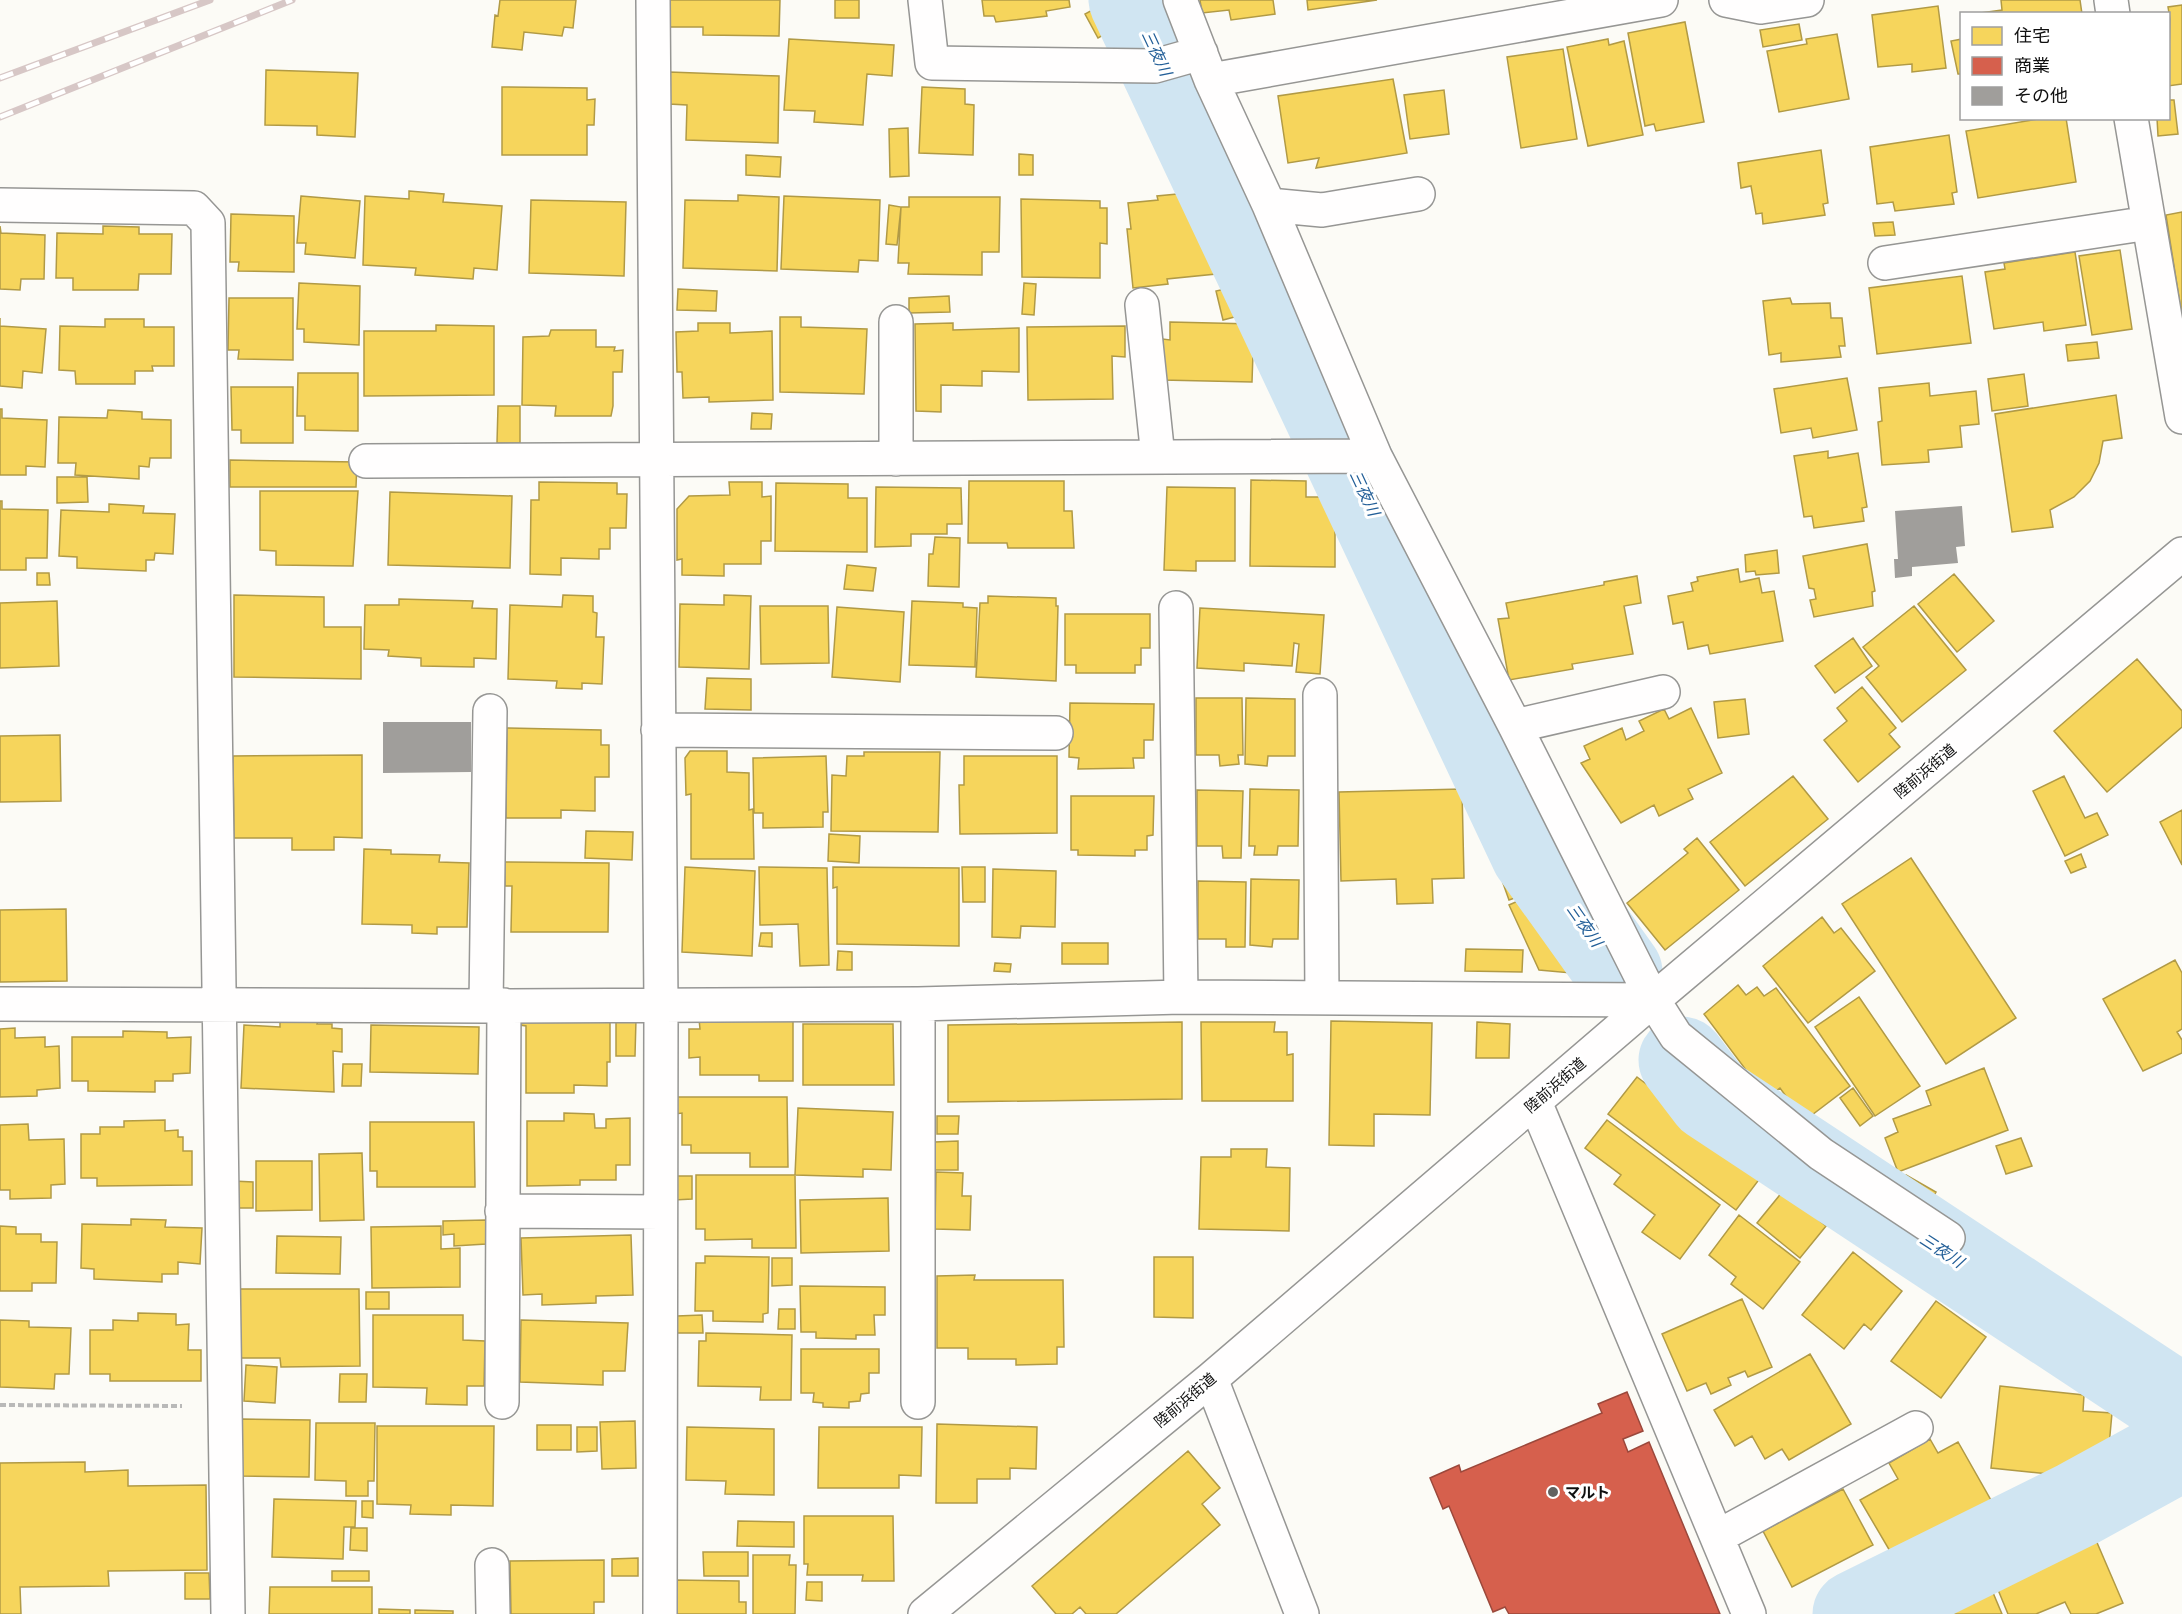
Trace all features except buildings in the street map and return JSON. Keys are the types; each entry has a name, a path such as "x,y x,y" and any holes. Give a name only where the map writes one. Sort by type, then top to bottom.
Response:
{"street":[{"path":"653,0 661,1004 660,1614"},
{"path":"925,0 932,63 1155,66 1206,66 1661,0"},
{"path":"1180,0 1206,66 1269,205 1376,456 1653,1000 1676,1036 1821,1154 1948,1238"},
{"path":"1726,0 1761,8 1807,0"},
{"path":"2131,120 2182,417"},
{"path":"1269,205 1323,210 1418,194"},
{"path":"0,205 194,208 208,223 228,1614"},
{"path":"1884,263 2149,223"},
{"path":"1142,305 1158,457"},
{"path":"896,322 896,459"},
{"path":"366,461 1376,456"},
{"name":"陸前浜街道","path":"925,1614 1210,1379 1653,1000 2182,554"},
{"path":"1176,608 1181,997"},
{"path":"1515,726 1663,692"},
{"path":"1320,695 1322,998"},
{"path":"490,711 495,1005 502,1211 502,1402"},
{"path":"658,729 1056,733"},
{"path":"0,1004 918,1004 1181,997 1653,1000"},
{"path":"918,1004 918,1402"},
{"path":"1535,1102 1749,1614"},
{"path":"502,1211 660,1212"},
{"path":"1210,1379 1302,1614"},
{"path":"1717,1537 1916,1428"},
{"path":"492,1565 493,1614"}],"path":[{"path":"0,1405 225,1407"}],"waterway":[{"name":"三夜川","path":"1132,0 1534,853 1619,972"},
{"name":"三夜川","path":"1682,1060 1711,1098 2182,1409"},
{"name":"三夜川","path":"1856,1614 2078,1504 2182,1447"}],"railway":[{"path":"0,78 210,0"},
{"path":"0,117 292,0"}],"place":[{"name":"マルト","path":"1553,1492"}]}
